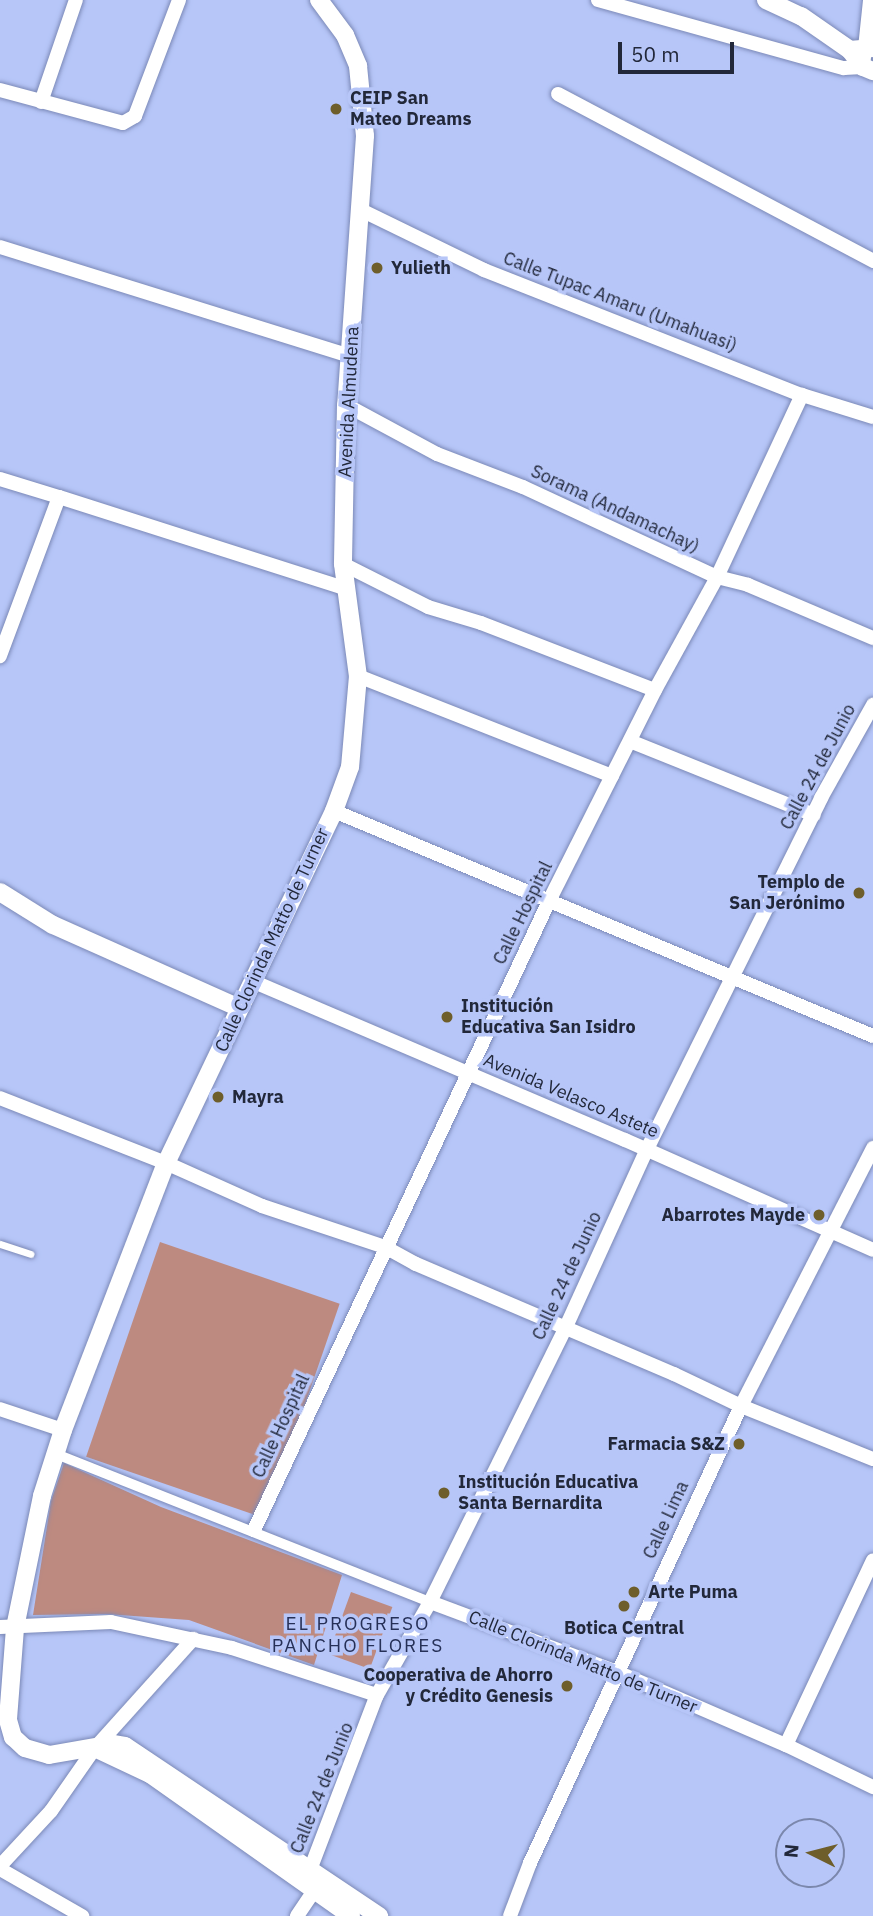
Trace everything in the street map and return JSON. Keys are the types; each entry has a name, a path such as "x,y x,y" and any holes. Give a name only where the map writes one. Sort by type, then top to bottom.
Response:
{"street":[{"path":"41,102 76,0"},
{"path":"0,90 123,123 135,116 179,0"},
{"name":"Avenida Almudena","path":"319,0 345,35 358,66 365,136 346,405 343,564 358,676 350,767 334,811"},
{"path":"597,0 844,68 868,69 864,48 870,0"},
{"path":"765,0 864,48"},
{"path":"558,94 873,261"},
{"name":"Calle Tupac Amaru (Umahuasi)","path":"359,209 484,270 802,395 872,413"},
{"path":"0,247 351,355"},
{"name":"Calle Hospital","path":"254,1530 550,899 655,690 717,577 802,395"},
{"name":"Sorama (Andamachay)","path":"346,405 437,454 523,487 717,577 748,586 873,638"},
{"path":"0,479 346,589"},
{"path":"0,656 7,619 59,497"},
{"path":"343,564 428,607 481,623 655,690"},
{"path":"358,676 612,776"},
{"name":"Calle 24 de Junio","path":"310,1870 377,1695 430,1602 565,1329 647,1149 814,815 873,705"},
{"path":"630,741 814,815"},
{"name":"Calle Clorinda Matto de Turner","path":"379,1916 125,1746 113,1744 49,1755 9,1742 8,1720 8,1628 42,1496 63,1430 166,1163 334,811 873,1036"},
{"path":"0,892 53,925 239,1008"},
{"name":"Avenida Velasco Astete","path":"251,981 647,1149 873,1250"},
{"path":"0,1098 166,1163 262,1206 385,1247 416,1264 674,1374 741,1406 873,1460"},
{"name":"Calle Lima","path":"510,1916 530,1863 741,1406 873,1148"},
{"path":"0,1409 63,1430"},
{"name":"Calle Clorinda Matto de Turner","path":"56,1454 254,1530 430,1602 617,1672 786,1745 873,1787"},
{"path":"786,1745 873,1560"},
{"path":"8,1628 111,1622 232,1648 377,1695"},
{"path":"82,1916 0,1868 51,1811 95,1748 193,1639"},
{"path":"95,1748 150,1774 351,1916"},
{"path":"297,1916 315,1889"}],"lane":[{"path":"0,1244 30,1254"}],"shaded area":[{"path":"160,1242 340,1304 266,1518 86,1457"},
{"path":"64,1463 161,1507 342,1575 314,1665 189,1620 106,1614 33,1615 51,1501"},
{"path":"351,1592 392,1607 370,1669 328,1654"}],"place":[{"name":"CEIP San Mateo Dreams","path":"336,109"},
{"name":"Yulieth","path":"377,268"},
{"name":"Templo de San Jerónimo","path":"859,893"},
{"name":"Institución Educativa San Isidro","path":"447,1017"},
{"name":"Mayra","path":"218,1097"},
{"name":"Abarrotes Mayde","path":"819,1215"},
{"name":"Farmacia S&Z","path":"739,1444"},
{"name":"Institución Educativa Santa Bernardita","path":"444,1493"},
{"name":"Arte Puma","path":"634,1592"},
{"name":"Botica Central","path":"624,1606"},
{"name":"Cooperativa de Ahorro y Crédito Genesis","path":"567,1686"}],"district":[{"name":"EL PROGRESO PANCHO FLORES","path":"358,1635"}]}
